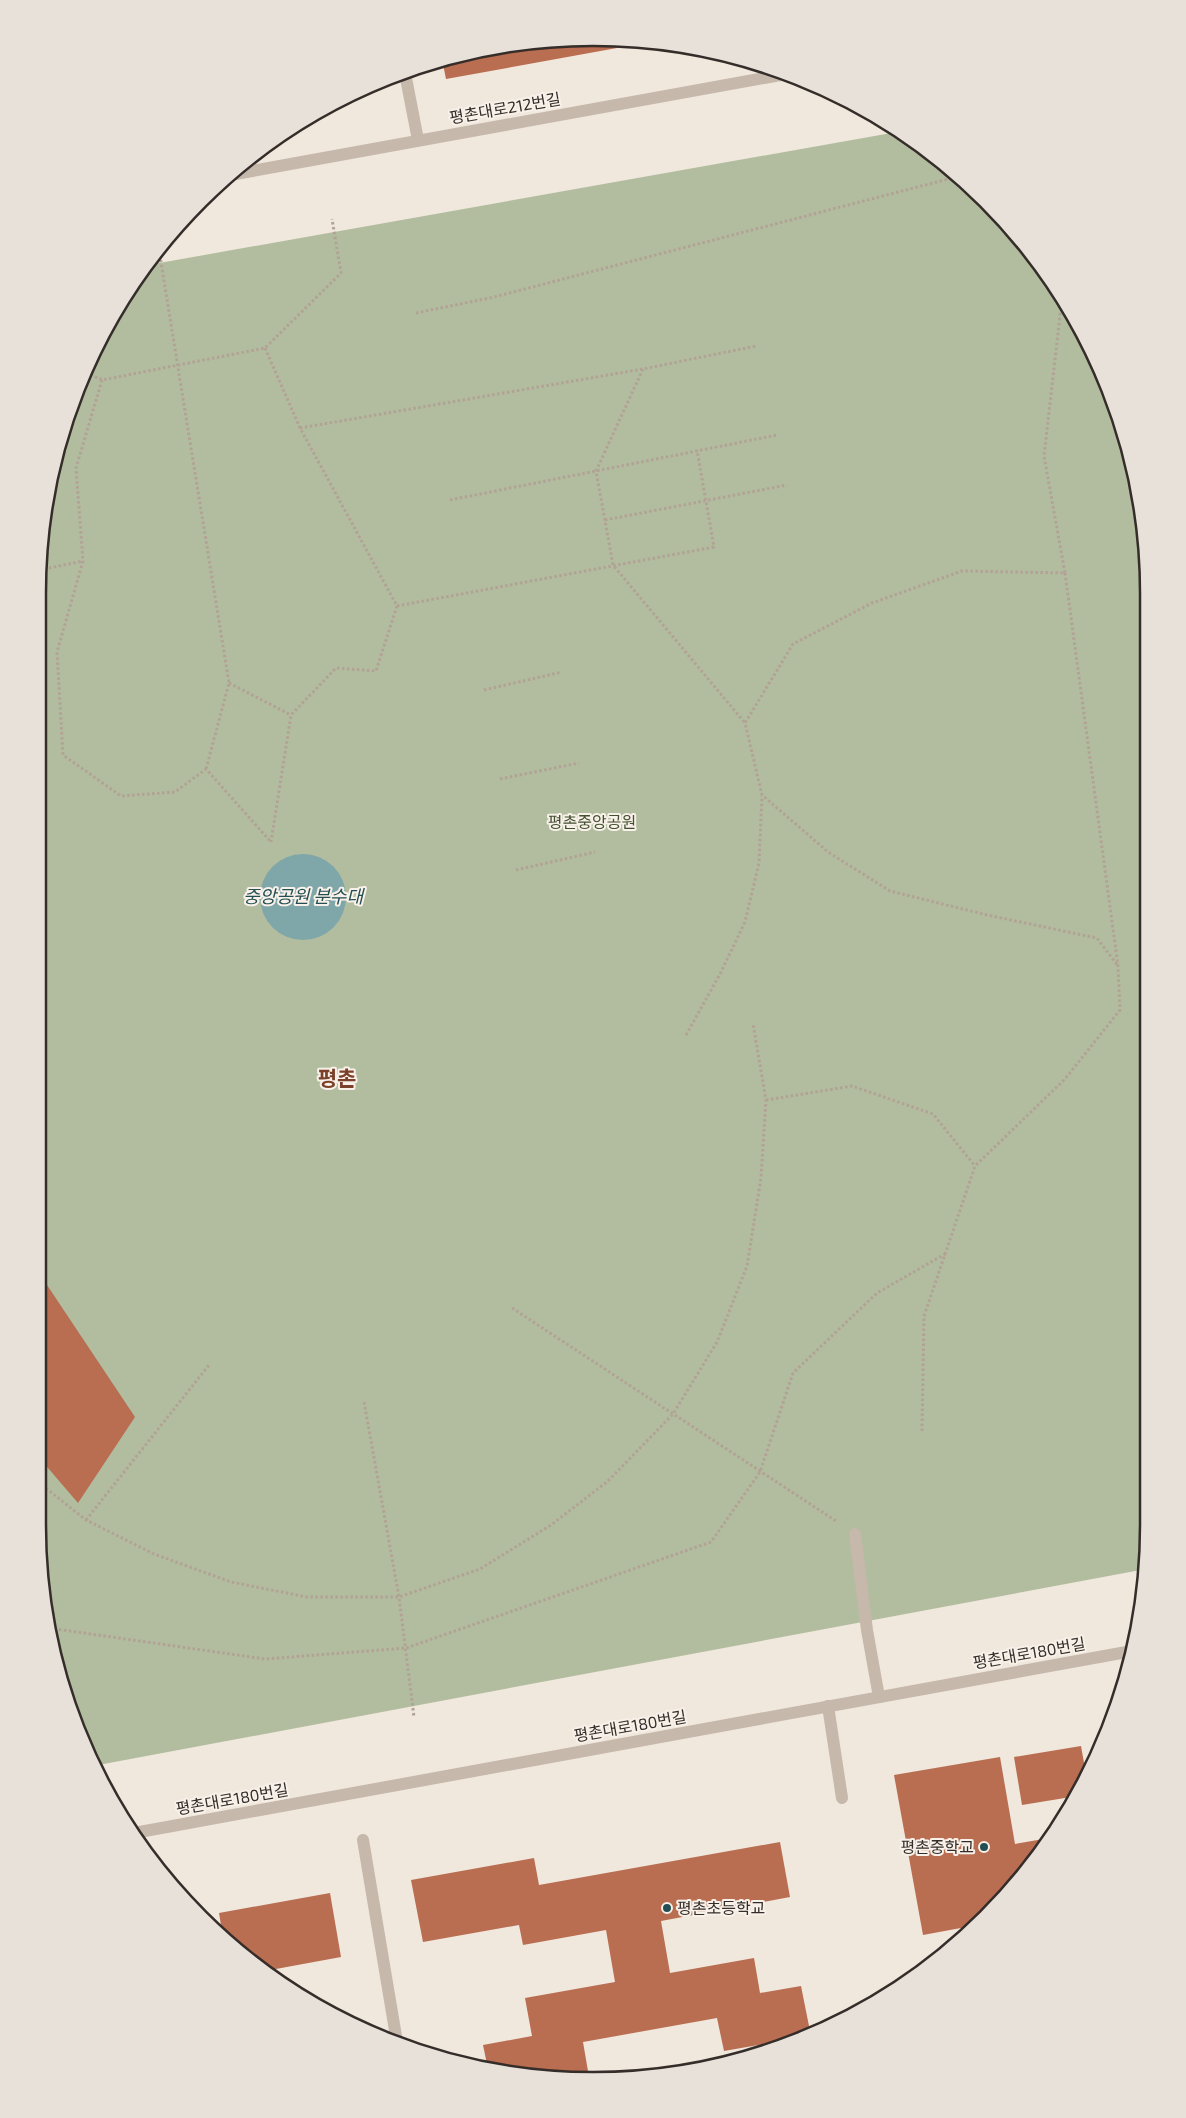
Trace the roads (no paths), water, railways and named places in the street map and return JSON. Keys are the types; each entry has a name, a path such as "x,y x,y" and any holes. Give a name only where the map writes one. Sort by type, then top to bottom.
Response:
{"street":[{"name":"평촌대로212번길","path":"244,172 773,76"},
{"path":"406,79 418,140"},
{"path":"855,1534 867,1630 879,1697"},
{"name":"평촌대로180번길","path":"141,1833 1124,1652"},
{"path":"828,1706 842,1798"},
{"path":"363,1840 396,2035"}],"water":[{"name":"중앙공원 분수대","path":"303,854 320,857 334,866 343,880 346,897 343,914 334,928 320,937 303,940 286,937 272,928 263,914 260,897 263,880 272,866 286,857"}],"place":[{"name":"평촌중학교","path":"984,1847"},
{"name":"평촌초등학교","path":"667,1908"}],"district":[{"name":"평촌","path":"337,1079"}],"park label":[{"name":"평촌중앙공원","path":"592,822"}]}
